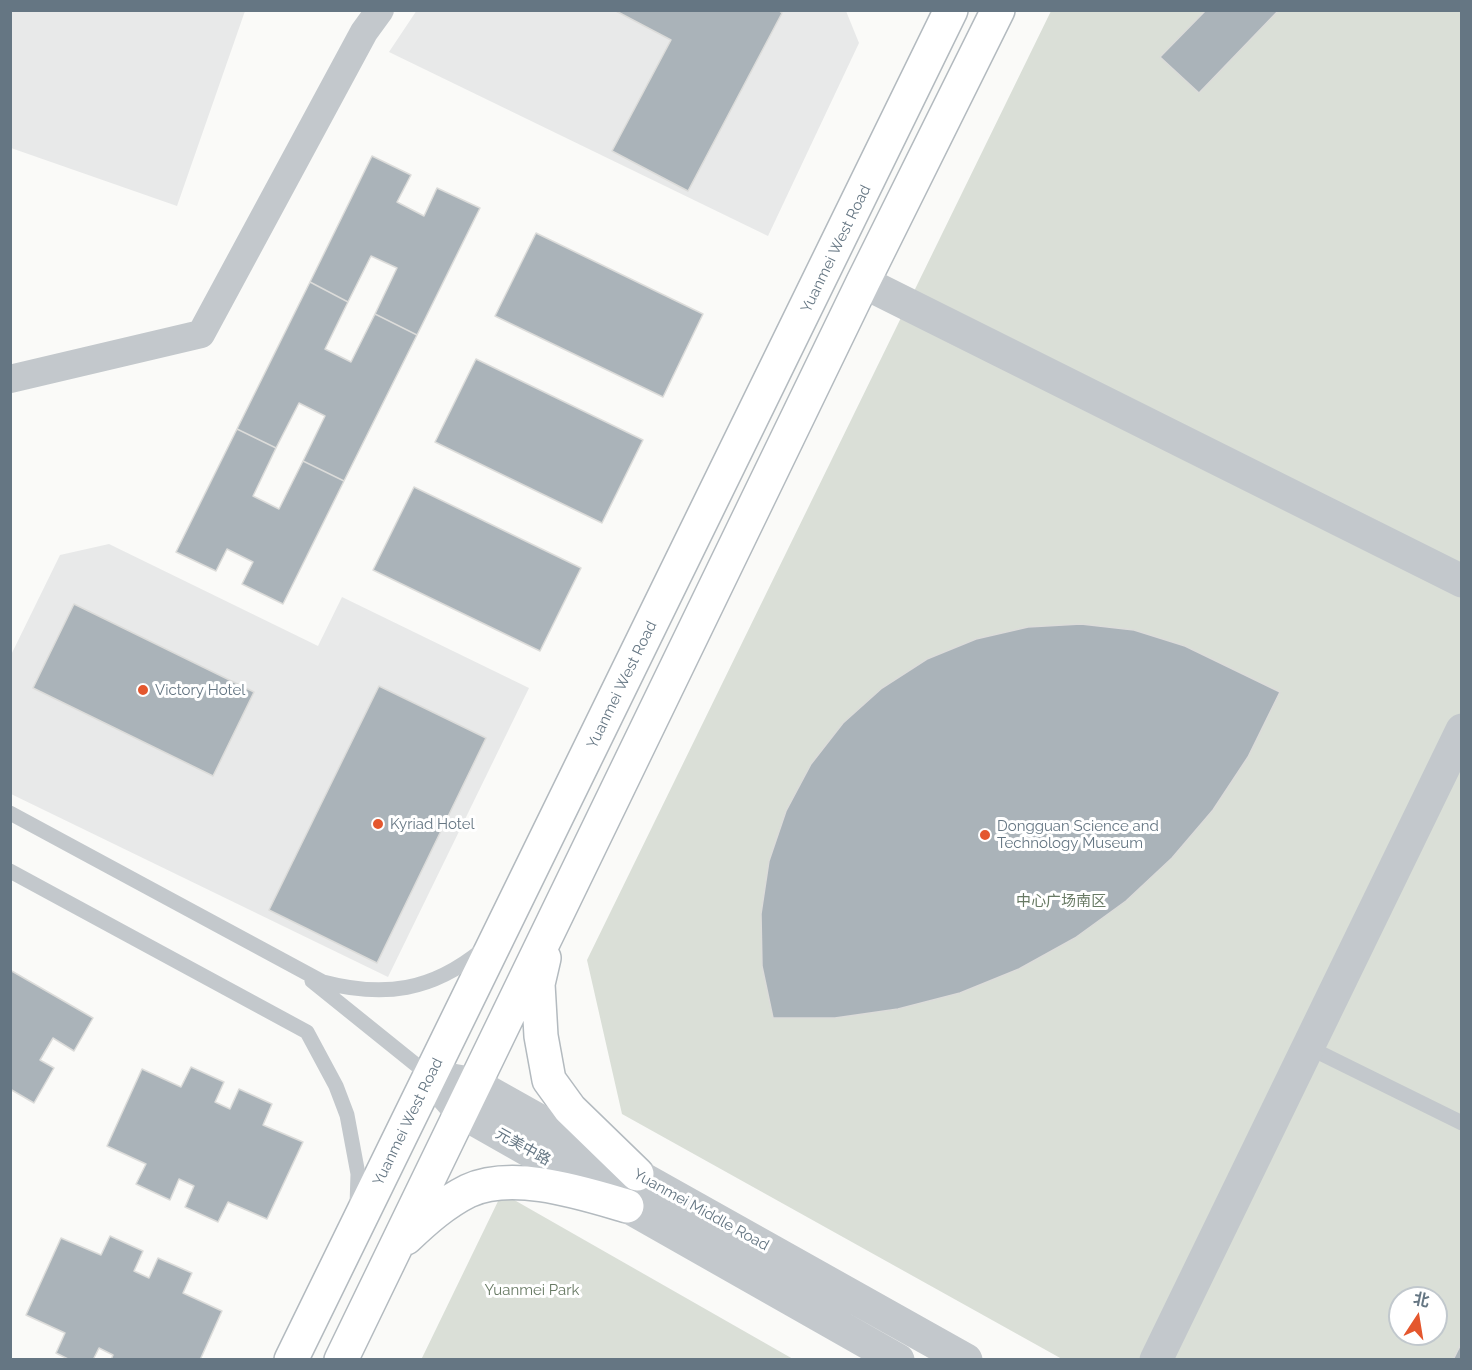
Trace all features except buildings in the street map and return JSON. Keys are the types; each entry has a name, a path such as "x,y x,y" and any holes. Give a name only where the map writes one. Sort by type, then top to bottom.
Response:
{"main road":[{"name":"Yuanmei West Road","path":"291,1359 951,10"},
{"path":"341,1359 863,282 998,10"},
{"path":"552,924 538,984 541,1036 549,1080 570,1109 637,1174"},
{"path":"394,1250 436,1210 470,1190 510,1183 556,1186 627,1206"}],"street":[{"path":"10,380 201,334 364,32 380,10"},
{"path":"863,282 1461,581"},
{"path":"1156,1359 1461,730"},
{"name":"Yuanmei Middle Road","path":"430,1076 468,1098 637,1174 966,1359"},
{"name":"元美中路","path":"468,1098 627,1206"},
{"path":"627,1206 898,1359"}],"lane":[{"path":"10,813 323,982 364,990 397,990 422,985 466,963 502,928"},
{"path":"10,871 307,1032 336,1086 354,1144 358,1184 353,1233"},
{"path":"300,971 430,1076"},
{"path":"1308,1047 1461,1123"}],"shaded area":[{"path":"11,10 245,11 177,206 11,148"},
{"path":"417,10 846,11 859,43 768,236 389,52"},
{"path":"109,544 318,646 342,597 529,688 388,977 11,794 10,657 60,555"}],"green space":[{"name":"中心广场南区","path":"1051,11 1461,11 1461,1359 1062,1359 622,1114 587,960"},
{"name":"Yuanmei Park","path":"502,1193 793,1359 421,1360"}],"place":[{"name":"Victory Hotel","path":"143,690"},
{"name":"Kyriad Hotel","path":"378,824"},
{"name":"Dongguan Science and Technology Museum","path":"985,835"}]}
